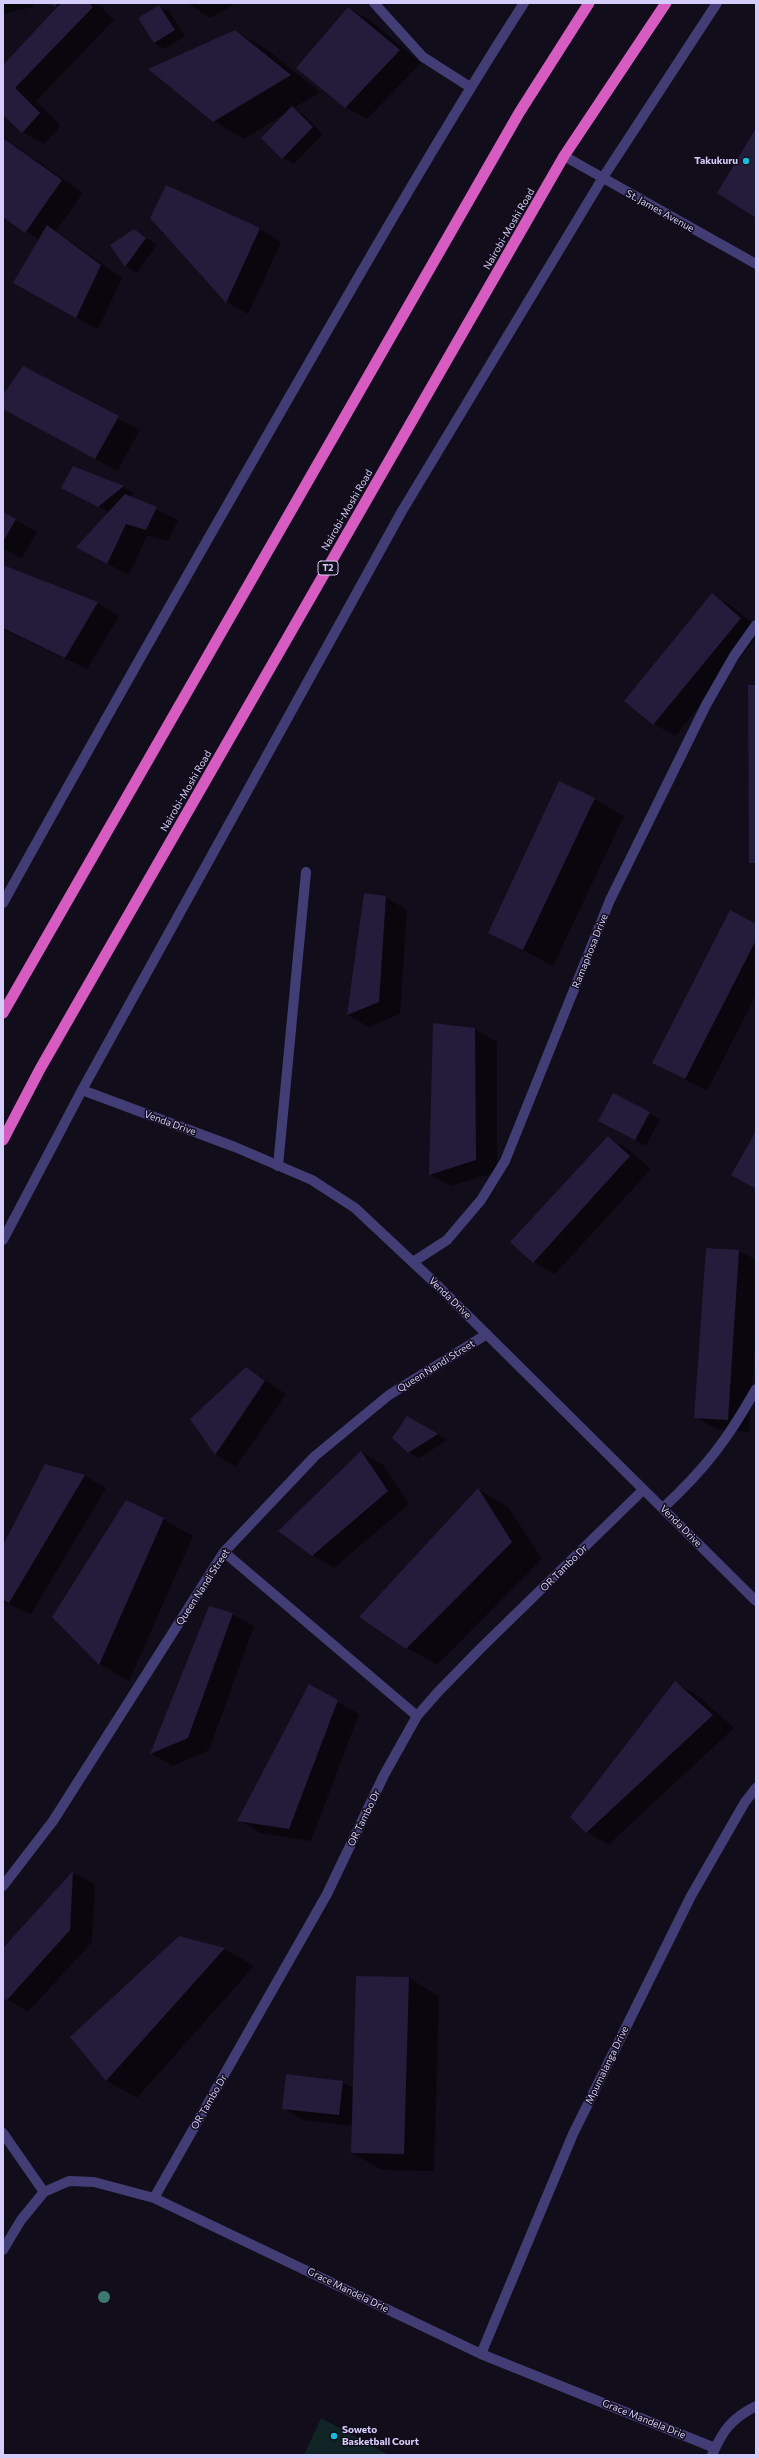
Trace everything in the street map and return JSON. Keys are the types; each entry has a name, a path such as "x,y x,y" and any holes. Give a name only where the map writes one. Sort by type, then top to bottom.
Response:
{"highway":[{"path":"3,1013 519,113 589,3"},
{"name":"Nairobi-Moshi Road","path":"3,1140 40,1069 564,156 666,3"}],"street":[{"path":"374,3 423,57 470,87"},
{"path":"3,903 135,664 470,87 524,3"},
{"path":"3,1240 82,1090 402,511 602,179 716,3"},
{"name":"St. James Avenue","path":"564,156 602,179 756,264"},
{"name":"Ramaphosa Drive","path":"413,1262 447,1240 481,1200 505,1161 610,900 706,705 734,656 756,625"},
{"path":"278,1166 306,872"},
{"name":"Venda Drive","path":"82,1090 312,1180 354,1208 413,1262 487,1334 756,1601"},
{"name":"Queen Nandi Street","path":"3,1886 53,1822 224,1552 315,1456 383,1400 487,1334"},
{"path":"663,1508 692,1481 722,1446 756,1389"},
{"name":"OR Tambo Dr","path":"154,2198 327,1894 384,1775 417,1716 482,1647 643,1490"},
{"path":"224,1552 417,1716"},
{"name":"Mpumalanga Drive","path":"481,2354 573,2134 691,1896 745,1802 756,1788"},
{"path":"3,2133 44,2192"},
{"name":"Grace Mandela Drie","path":"3,2250 21,2220 44,2192 69,2181 94,2182 154,2198 481,2354 713,2451"},
{"path":"713,2451 720,2435 738,2415 756,2406"}],"green space":[{"name":"Soweto Basketball Court","path":"321,2418 389,2455 304,2455"}],"building":[{"path":"50,3 58,3 55,7"},
{"path":"61,3 89,3 93,7 15,88 40,113 22,133 3,115 3,65"},
{"path":"159,5 175,30 154,43 138,18"},
{"path":"348,7 400,50 345,108 296,68"},
{"path":"235,30 291,75 213,122 148,69"},
{"path":"292,106 313,127 282,159 261,138"},
{"name":"Takukuru","path":"756,128 756,218 717,193"},
{"path":"3,138 62,180 25,233 3,217"},
{"path":"166,185 260,228 226,303 150,218"},
{"path":"47,225 101,265 76,318 13,283"},
{"path":"134,229 146,238 125,267 110,245"},
{"path":"23,366 119,416 95,459 3,409 3,395"},
{"path":"73,466 124,486 98,507 61,488"},
{"path":"125,494 157,507 146,530 126,524 107,564 76,547"},
{"path":"3,512 16,519 3,542"},
{"path":"3,565 98,602 65,658 3,628"},
{"path":"712,593 741,618 653,725 624,701"},
{"path":"748,685 756,685 756,863 749,863"},
{"path":"559,781 595,798 523,950 488,933"},
{"path":"364,893 386,896 379,1002 347,1015"},
{"path":"730,910 756,924 756,940 685,1079 652,1063"},
{"path":"433,1023 475,1028 476,1160 429,1175"},
{"path":"613,1093 650,1112 635,1140 598,1121"},
{"path":"756,1131 756,1189 731,1175"},
{"path":"608,1136 630,1156 533,1263 510,1242"},
{"path":"706,1248 739,1250 728,1420 694,1418"},
{"path":"246,1367 265,1381 215,1455 190,1419"},
{"path":"407,1416 438,1434 408,1453 392,1438"},
{"path":"361,1451 388,1491 312,1556 278,1531"},
{"path":"45,1464 85,1475 9,1603 3,1600 3,1545"},
{"path":"478,1488 512,1542 406,1649 359,1617"},
{"path":"126,1500 164,1518 99,1665 52,1617"},
{"path":"209,1606 233,1613 188,1738 150,1754"},
{"path":"675,1681 713,1715 586,1833 570,1817"},
{"path":"309,1684 338,1700 289,1829 237,1821"},
{"path":"73,1871 70,1930 6,2001 3,1998 3,1948"},
{"path":"179,1936 225,1948 106,2081 70,2037"},
{"path":"356,1976 409,1977 404,2154 351,2153"},
{"path":"286,2074 343,2081 339,2115 282,2109"}],"place":[{"name":"Takukuru","path":"746,161"},
{"name":"Soweto Basketball Court","path":"334,2436"}]}
